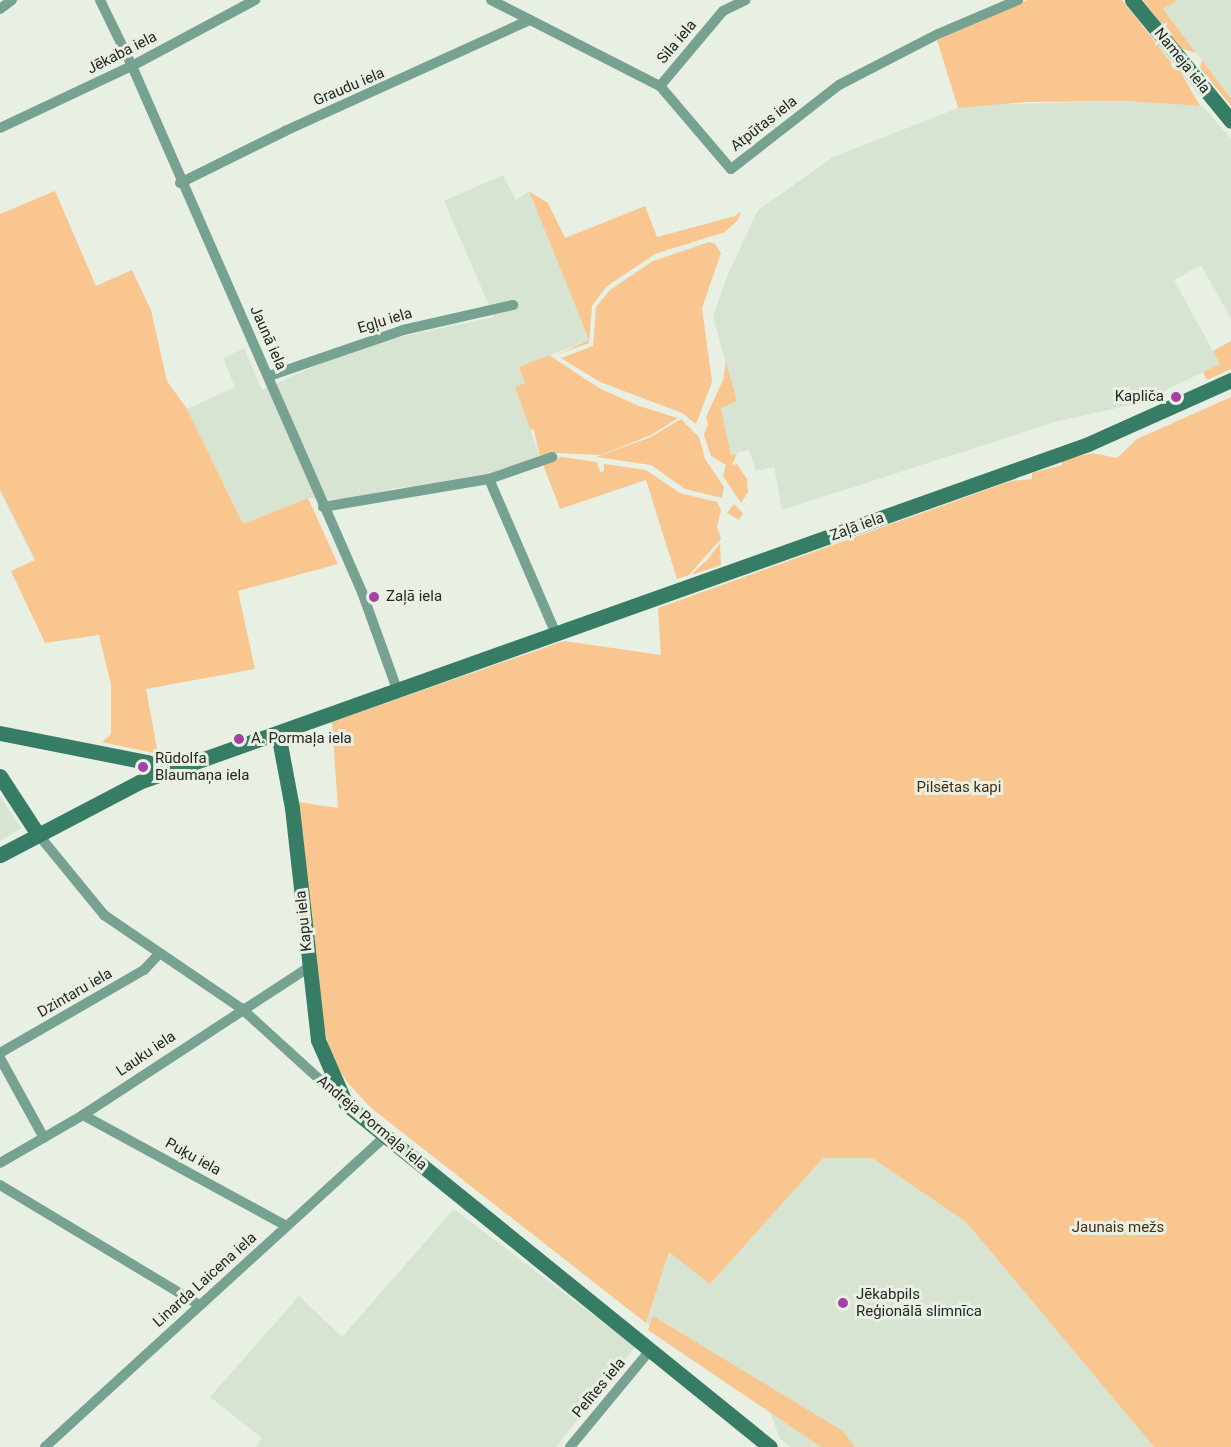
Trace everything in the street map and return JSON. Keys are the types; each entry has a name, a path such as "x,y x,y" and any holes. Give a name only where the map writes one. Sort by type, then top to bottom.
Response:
{"street":[{"path":"0,9 12,0"},
{"name":"Jaunā iela","path":"100,0 132,66 180,183 269,376 323,507 362,592 398,692"},
{"name":"Jēkaba iela","path":"0,128 132,66 255,0"},
{"name":"Atpūtas iela","path":"491,0 660,86 731,169 838,85 938,34 1018,0"},
{"path":"716,0 723,11"},
{"name":"Sila iela","path":"660,86 723,11 746,0"},
{"name":"Nameja iela","path":"1132,0 1231,121"},
{"name":"Graudu iela","path":"180,183 285,131 530,20"},
{"name":"Egļu iela","path":"269,376 403,330 513,305"},
{"name":"Zaļā iela","path":"167,772 556,636 1088,444 1231,380"},
{"path":"323,507 489,479 552,457"},
{"path":"489,479 556,636"},
{"path":"0,733 147,762 167,772"},
{"name":"Kapu iela","path":"278,733 292,808 308,968 318,1040 346,1104"},
{"path":"0,855 113,794 167,772"},
{"name":"Andreja Pormaļa iela","path":"0,776 37,833 104,915 241,1008 346,1104 770,1447"},
{"name":"Dzintaru iela","path":"0,1053 144,970 160,953"},
{"name":"Lauku iela","path":"0,1163 83,1115 241,1008 308,968"},
{"path":"0,1058 44,1138"},
{"name":"Puķu iela","path":"83,1115 287,1226"},
{"name":"Linarda Laicena iela","path":"45,1447 386,1136"},
{"path":"0,1185 200,1305"},
{"name":"Pelītes iela","path":"570,1447 651,1349"}],"shaded area":[{"path":"1178,0 1231,0 1231,99 1162,8"},
{"path":"1126,101 1203,106 1231,139 1231,319 1201,265 1174,280 1220,364 1139,403 1055,422 782,510 774,467 756,471 749,450 731,455 721,407 736,401 713,316 728,274 758,210 833,157 966,105"},
{"path":"503,175 516,200 529,191 589,340 520,367 525,383 515,387 540,457 490,475 437,486 395,488 347,500 308,498 243,524 187,409 235,387 223,358 244,348 262,390 362,345 494,317 444,201"},
{"path":"0,796 21,828 0,841"},
{"name":"Jēkabpils Reģionālā slimnīca","path":"823,1158 872,1158 966,1222 1154,1447 791,1447 780,1439 769,1409 646,1323 669,1251 710,1283"},
{"path":"454,1209 635,1347 556,1447 256,1447 262,1438 210,1397 299,1296 342,1337"}],"green space":[{"path":"1027,0 1122,0 1171,62 1172,68 1179,69 1200,106 1126,101 1026,102 958,108 937,40"},
{"path":"1143,0 1178,0 1163,9 1196,53 1180,48"},
{"path":"1202,60 1231,99 1231,106 1200,68"},
{"path":"55,191 96,286 132,270 151,310 167,381 187,409 243,524 308,498 338,564 238,591 255,669 146,689 158,754 102,742 111,734 111,685 99,635 45,643 11,571 35,560 0,490 0,214"},
{"path":"529,191 548,203 565,238 645,206 657,237 735,216 741,211 738,220 725,232 655,254 606,287 592,306 589,343 558,354 589,340"},
{"path":"709,242 715,244 721,253 702,308 712,382 696,424 682,413 600,382 561,358 593,346 596,307 610,290 653,261"},
{"path":"1231,341 1231,369 1207,380 1203,372 1220,364 1213,351"},
{"path":"549,355 599,388 639,406 678,418 651,435 601,455 556,453 540,457 534,430 530,429 515,387 525,383 519,367"},
{"path":"726,362 737,401 721,408 731,455 737,454 732,465 737,464 747,479 748,492 741,503 723,476 726,465 711,456 704,435 708,424 706,417 723,380"},
{"name":"Pilsētas kapi","path":"1231,397 1231,1447 1154,1447 966,1222 872,1158 823,1158 710,1284 669,1252 646,1323 371,1108 347,1082 332,1058 323,1023 298,802 338,808 332,722 564,641 661,655 658,608 1011,481 1032,479 1032,473 1062,465 1062,460 1093,453 1117,458 1137,439"},
{"path":"681,419 699,437 705,459 724,487 722,498 685,489 651,465 596,457 651,437"},
{"path":"562,457 597,462 600,472 604,471 604,464 646,470 680,493 717,502 721,510 717,527 721,539 689,575 677,579 646,480 560,509 542,462"},
{"path":"734,504 743,513 739,520 727,513"},
{"path":"720,543 721,565 691,575 708,559"},
{"path":"653,1316 843,1431 855,1447 821,1447 648,1330"}],"place":[{"name":"Kapliča","path":"1176,397"},
{"name":"Zaļā iela","path":"374,597"},
{"name":"A. Pormaļa iela","path":"239,739"},
{"name":"Rūdolfa Blaumaņa iela","path":"143,767"},
{"name":"Jēkabpils Reģionālā slimnīca","path":"843,1303"}],"park label":[{"name":"Jaunais mežs","path":"1118,1228"}]}
